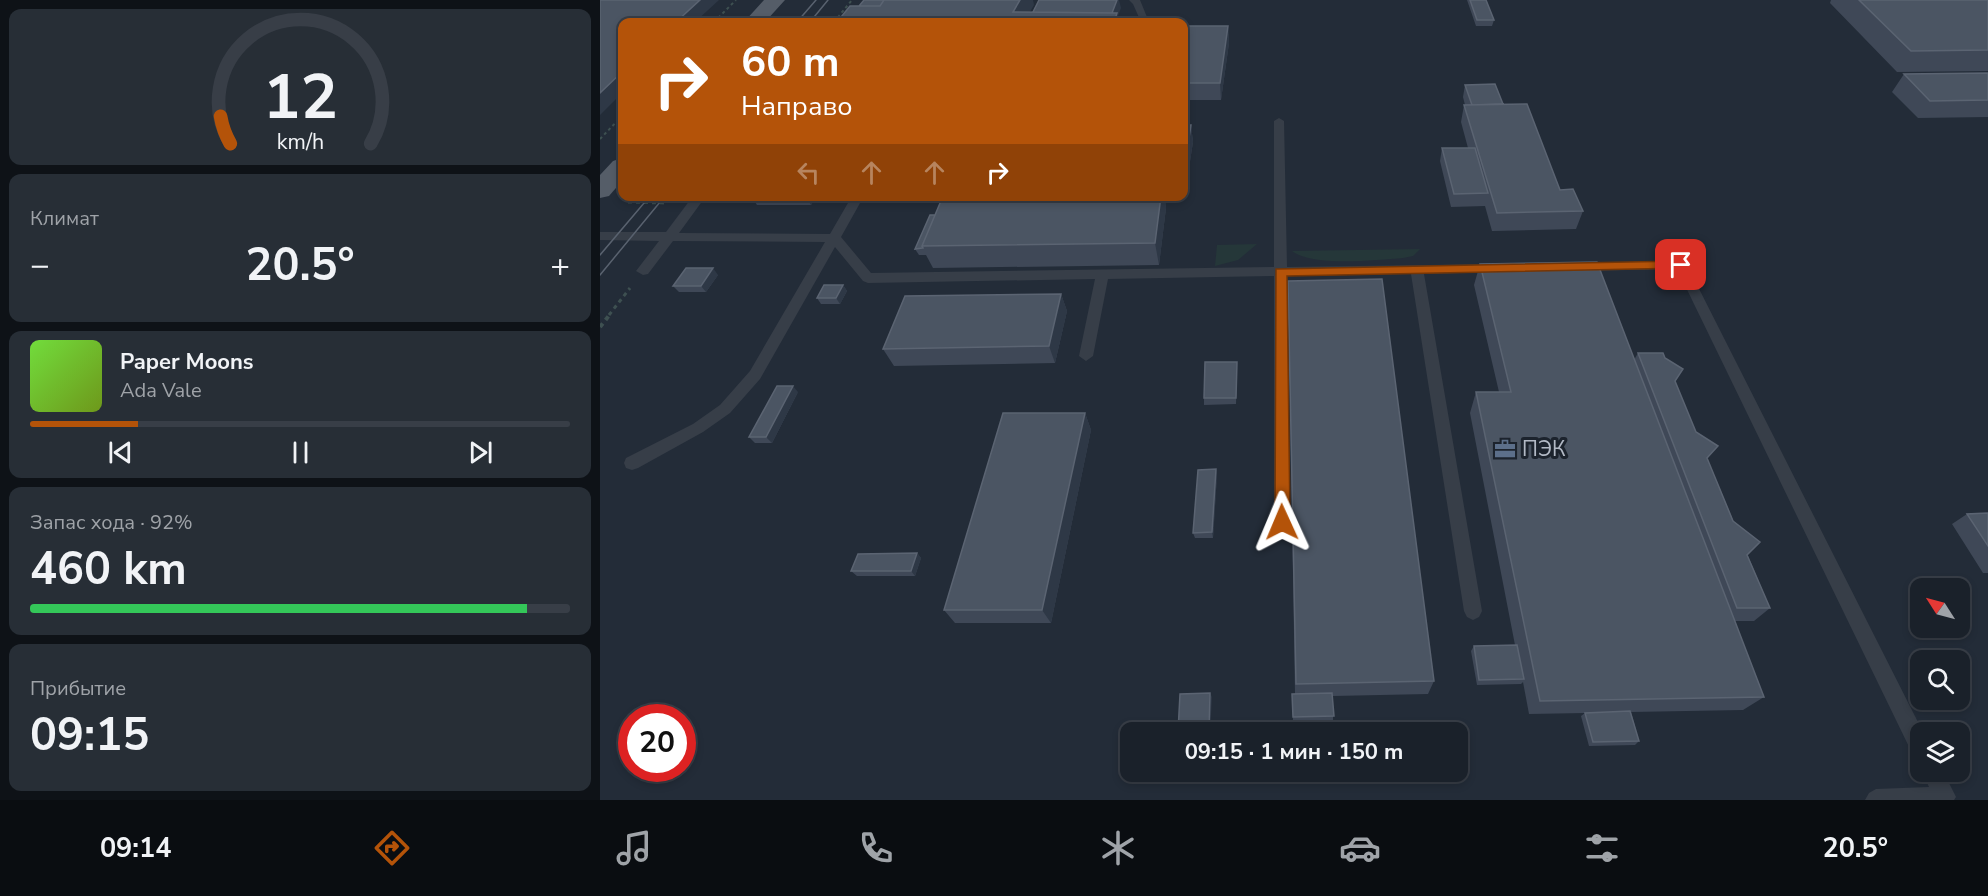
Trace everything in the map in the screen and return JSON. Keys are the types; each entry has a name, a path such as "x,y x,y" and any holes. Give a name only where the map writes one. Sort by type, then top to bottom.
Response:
{"main road":[{"path":"758,18 775,0"},
{"path":"600,190 618,170"}],"lane":[{"path":"1133,0 1137,2 1143,18"},
{"path":"1279,121 1282,522"},
{"path":"643,270 696,201"},
{"path":"632,463 698,428 725,409 755,375 855,201"},
{"path":"600,236 835,238"},
{"path":"835,238 868,278 1509,268"},
{"path":"1566,267 1681,265 1910,728"},
{"path":"1417,270 1473,611"},
{"path":"1086,356 1102,275"},
{"path":"1876,800 1945,797 1938,782"}],"path":[{"path":"718,18 736,0"},
{"path":"837,18 852,0"},
{"path":"600,139 618,120"},
{"path":"624,202 660,201"},
{"path":"600,327 643,270"}],"shaded area":[{"path":"1257,244 1238,260 1215,266 1217,245"},
{"path":"1420,249 1413,256 1361,261 1314,259 1292,251"}],"building":[{"path":"600,0 700,0 680,18 618,18 618,76 600,93"},
{"path":"864,0 884,0 880,6 859,6"},
{"path":"884,0 1020,0 1013,12 1117,13 1115,18 840,18 850,6 880,6"},
{"path":"1039,0 1117,0 1112,13 1033,12"},
{"path":"1470,0 1486,0 1494,20 1477,20"},
{"path":"1859,0 1988,0 1988,50 1911,51"},
{"path":"1188,26 1228,26 1220,83 1188,83"},
{"path":"1988,73 1988,100 1930,101 1904,74"},
{"path":"1495,84 1503,104 1472,105 1465,85"},
{"path":"1527,104 1560,190 1573,189 1583,211 1497,213 1464,105"},
{"path":"1188,125 1191,125 1188,144"},
{"path":"1442,148 1475,148 1488,193 1454,194"},
{"path":"941,201 1160,201 1155,243 922,246"},
{"path":"930,215 935,215 923,248 915,249"},
{"path":"1597,262 1764,697 1540,701 1476,392 1511,392 1480,264"},
{"path":"686,268 713,268 701,286 673,286"},
{"path":"1382,279 1434,681 1296,684 1288,281"},
{"path":"824,285 843,285 836,298 817,298"},
{"path":"1061,294 1049,346 883,349 905,296"},
{"path":"1638,353 1663,353 1665,358 1683,369 1675,381 1696,432 1718,446 1707,458 1733,521 1760,542 1747,555 1770,608 1737,608"},
{"path":"1205,362 1237,362 1236,398 1204,398"},
{"path":"777,386 793,386 766,437 749,437"},
{"path":"1003,413 1085,413 1042,610 944,610"},
{"path":"1216,469 1212,532 1193,533 1198,470"},
{"path":"1988,513 1988,546 1967,514"},
{"path":"917,553 911,571 851,571 858,554"},
{"path":"1517,645 1524,679 1479,680 1474,646"},
{"path":"1210,693 1209,722 1179,722 1180,694"},
{"path":"1332,693 1334,716 1293,717 1292,694"},
{"path":"1630,711 1639,741 1593,742 1585,713"}],"tram line":[{"path":"800,18 816,0"},
{"path":"813,18 828,0"},
{"path":"600,255 646,201"},
{"path":"600,275 661,201"}],"place":[{"name":"ПЭК","path":"1505,449"}],"route":[{"path":"1282,522 1281,272 1681,265"}]}
